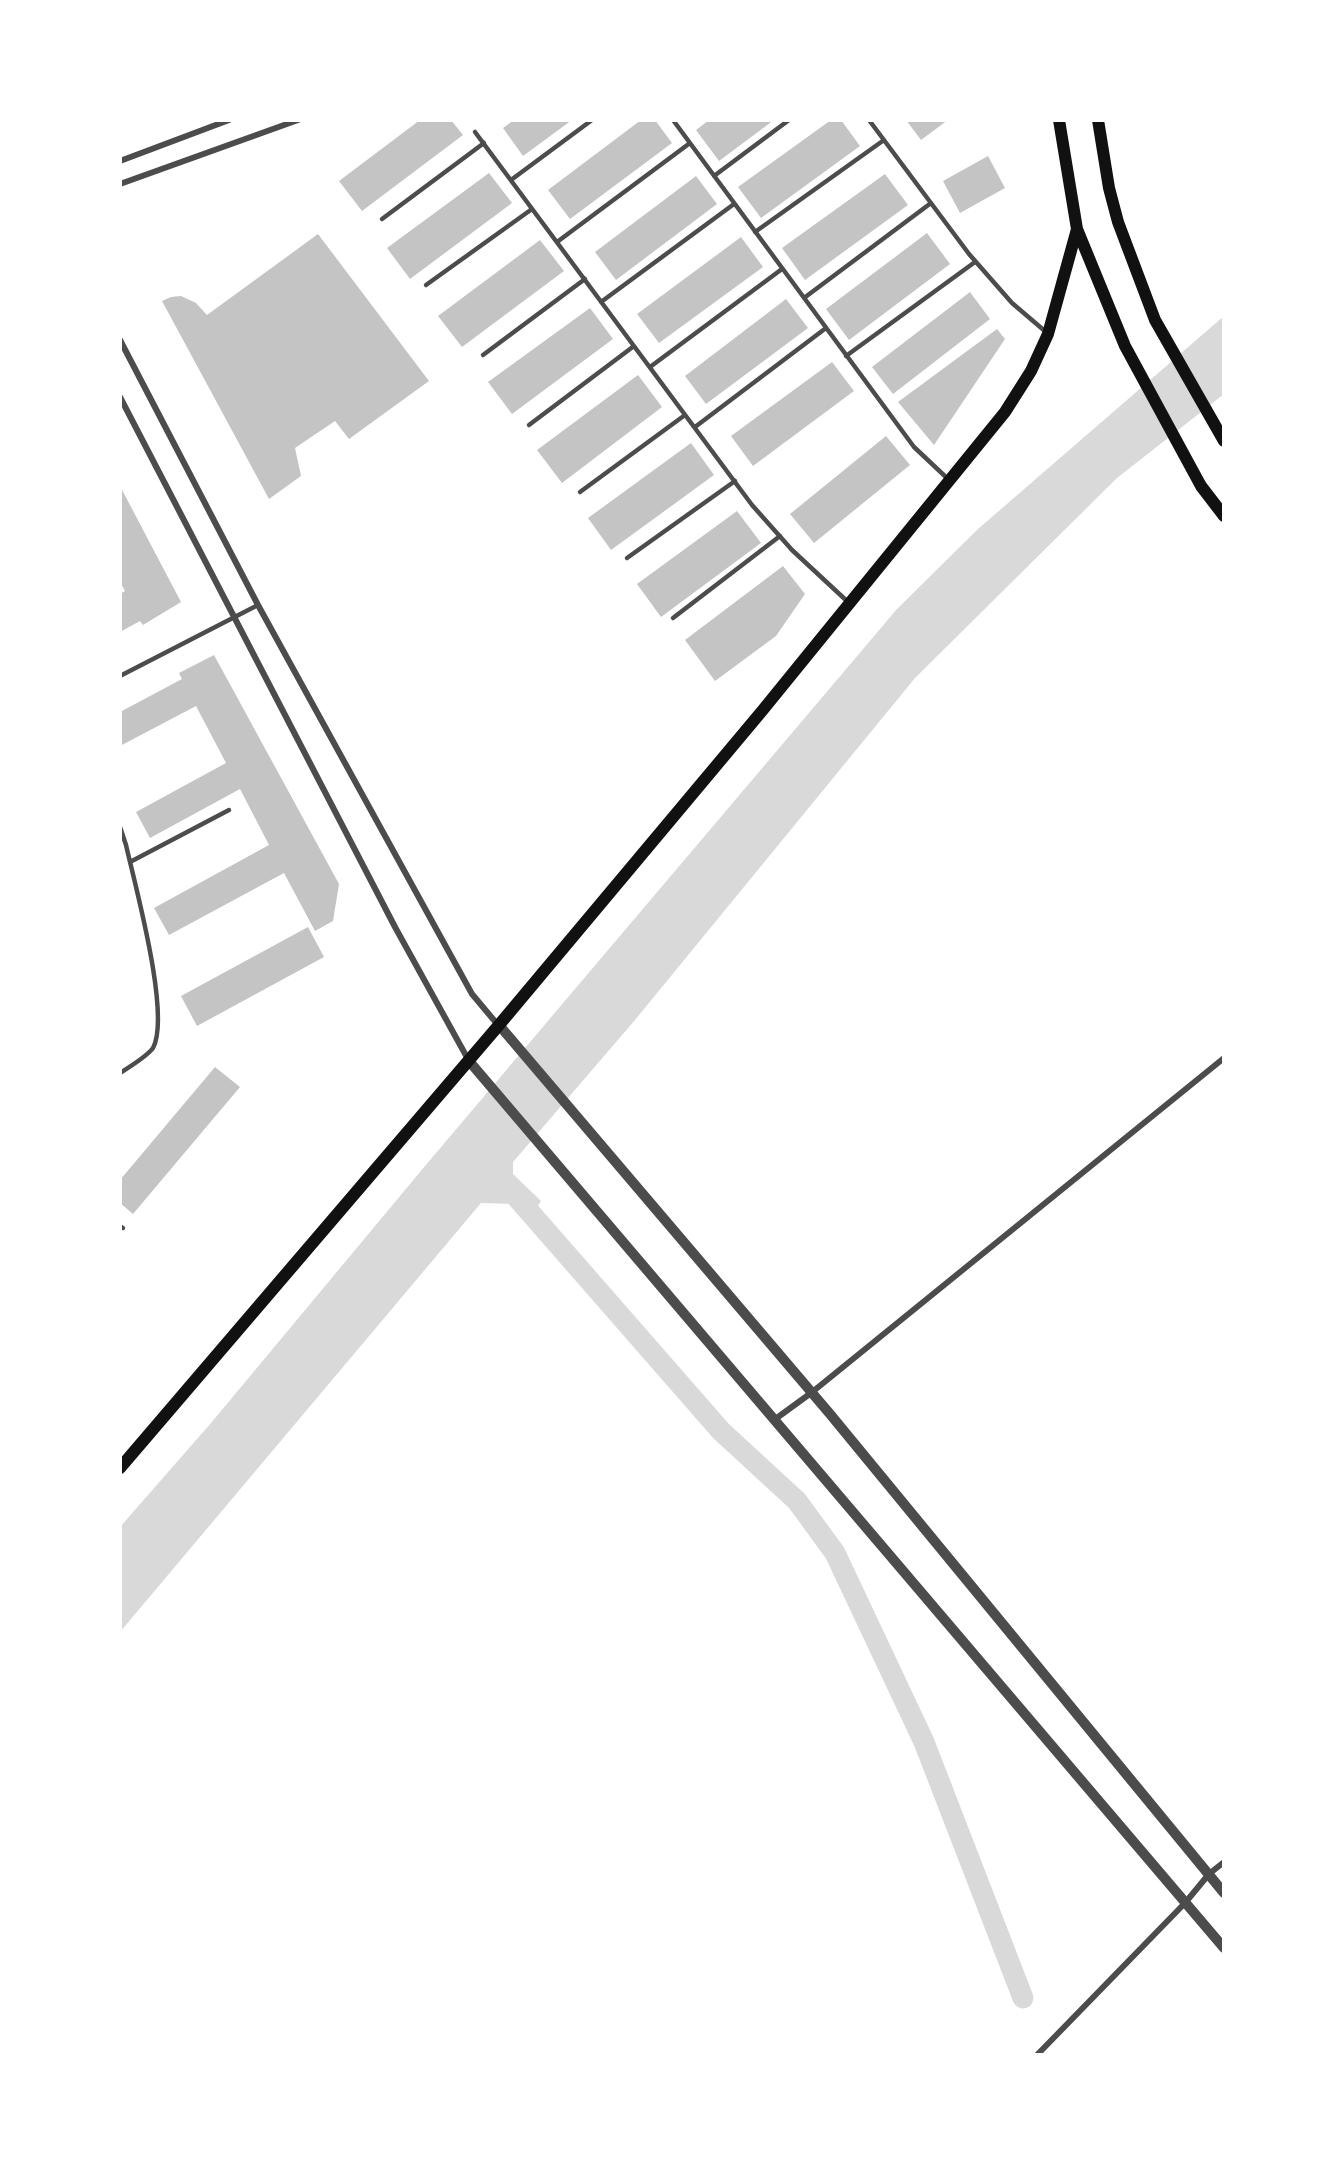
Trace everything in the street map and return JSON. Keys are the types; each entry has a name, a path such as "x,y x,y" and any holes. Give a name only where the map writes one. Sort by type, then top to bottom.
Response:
{"main road":[{"path":"1059,120 1077,229 1131,358 1201,486 1224,516"},
{"path":"1098,120 1109,188 1127,246 1155,320 1224,441"},
{"path":"120,1468 499,1025 762,711 1005,412 1030,371 1048,334 1077,229"}],"street":[{"path":"120,160 229,120"},
{"path":"120,184 298,120"},
{"path":"120,340 258,605 472,994 811,1392 1224,1893"},
{"path":"120,398 395,927 469,1060 1224,1948"},
{"path":"774,1420 1224,1058"},
{"path":"1037,2055 1185,1902 1209,1874 1224,1863"}],"lane":[{"path":"511,180 592,120"},
{"path":"672,120 914,447 950,480"},
{"path":"714,176 789,120"},
{"path":"869,120 975,262 1012,303 1048,334"},
{"path":"475,132 735,481 780,536 850,603"},
{"path":"755,232 884,140"},
{"path":"382,219 484,143"},
{"path":"557,242 690,143"},
{"path":"804,298 931,203"},
{"path":"602,302 734,204"},
{"path":"426,285 532,209"},
{"path":"846,356 975,262"},
{"path":"650,368 782,269"},
{"path":"483,355 585,279"},
{"path":"695,427 826,328"},
{"path":"529,425 634,346"},
{"path":"580,492 685,415"},
{"path":"627,558 735,481"},
{"path":"673,618 780,536"},
{"path":"120,676 258,605"},
{"path":"130,862 229,810"},
{"path":"120,827 130,862 157,990 159,1019 152,1048 120,1073"}],"shaded area":[{"path":"1224,316 1224,394 1117,478 915,678 635,1020 513,1162 513,1174 541,1201 527,1222 513,1204 481,1203 120,1632 120,1527 211,1423 425,1166 897,609 978,529"}],"building":[{"path":"420,120 451,120 463,135 362,211 339,181"},
{"path":"514,120 572,120 523,156 503,128"},
{"path":"641,120 655,120 672,143 570,219 548,190"},
{"path":"709,120 774,120 719,161 696,130"},
{"path":"831,120 841,120 860,146 761,218 738,187"},
{"path":"906,120 948,120 921,140"},
{"path":"988,156 1005,188 960,213 943,181"},
{"path":"489,173 512,203 410,279 387,248"},
{"path":"885,174 908,205 805,280 782,248"},
{"path":"696,176 717,204 616,280 595,252"},
{"path":"927,233 950,264 849,340 826,309"},
{"path":"318,234 429,381 349,439 335,421 295,448 301,476 269,499 162,301 181,296 196,303 207,315"},
{"path":"741,237 763,267 659,343 637,314"},
{"path":"540,240 564,271 462,347 438,316"},
{"path":"970,292 990,319 893,394 872,367"},
{"path":"786,299 808,328 706,404 685,376"},
{"path":"590,308 613,339 512,414 488,382"},
{"path":"997,329 1005,339 934,445 898,402"},
{"path":"832,362 854,391 753,466 731,436"},
{"path":"638,375 662,407 562,483 537,450"},
{"path":"886,436 910,465 814,543 790,514"},
{"path":"691,443 714,475 611,550 588,518"},
{"path":"120,486 181,602 143,625 140,621 120,632 120,594 125,591 120,582"},
{"path":"737,511 761,543 661,617 637,584"},
{"path":"783,566 805,594 776,636 715,681 685,640"},
{"path":"214,655 339,884 333,921 315,931 284,873 169,935 154,908 269,845 240,789 150,838 136,812 226,763 196,706 120,746 120,712 182,679 179,673"},
{"path":"308,927 324,957 197,1026 181,996"},
{"path":"215,1067 240,1087 133,1214 120,1203 120,1180"}],"waterway":[{"path":"513,1193 721,1431 797,1501 835,1553 924,1742 1023,1998"}]}
